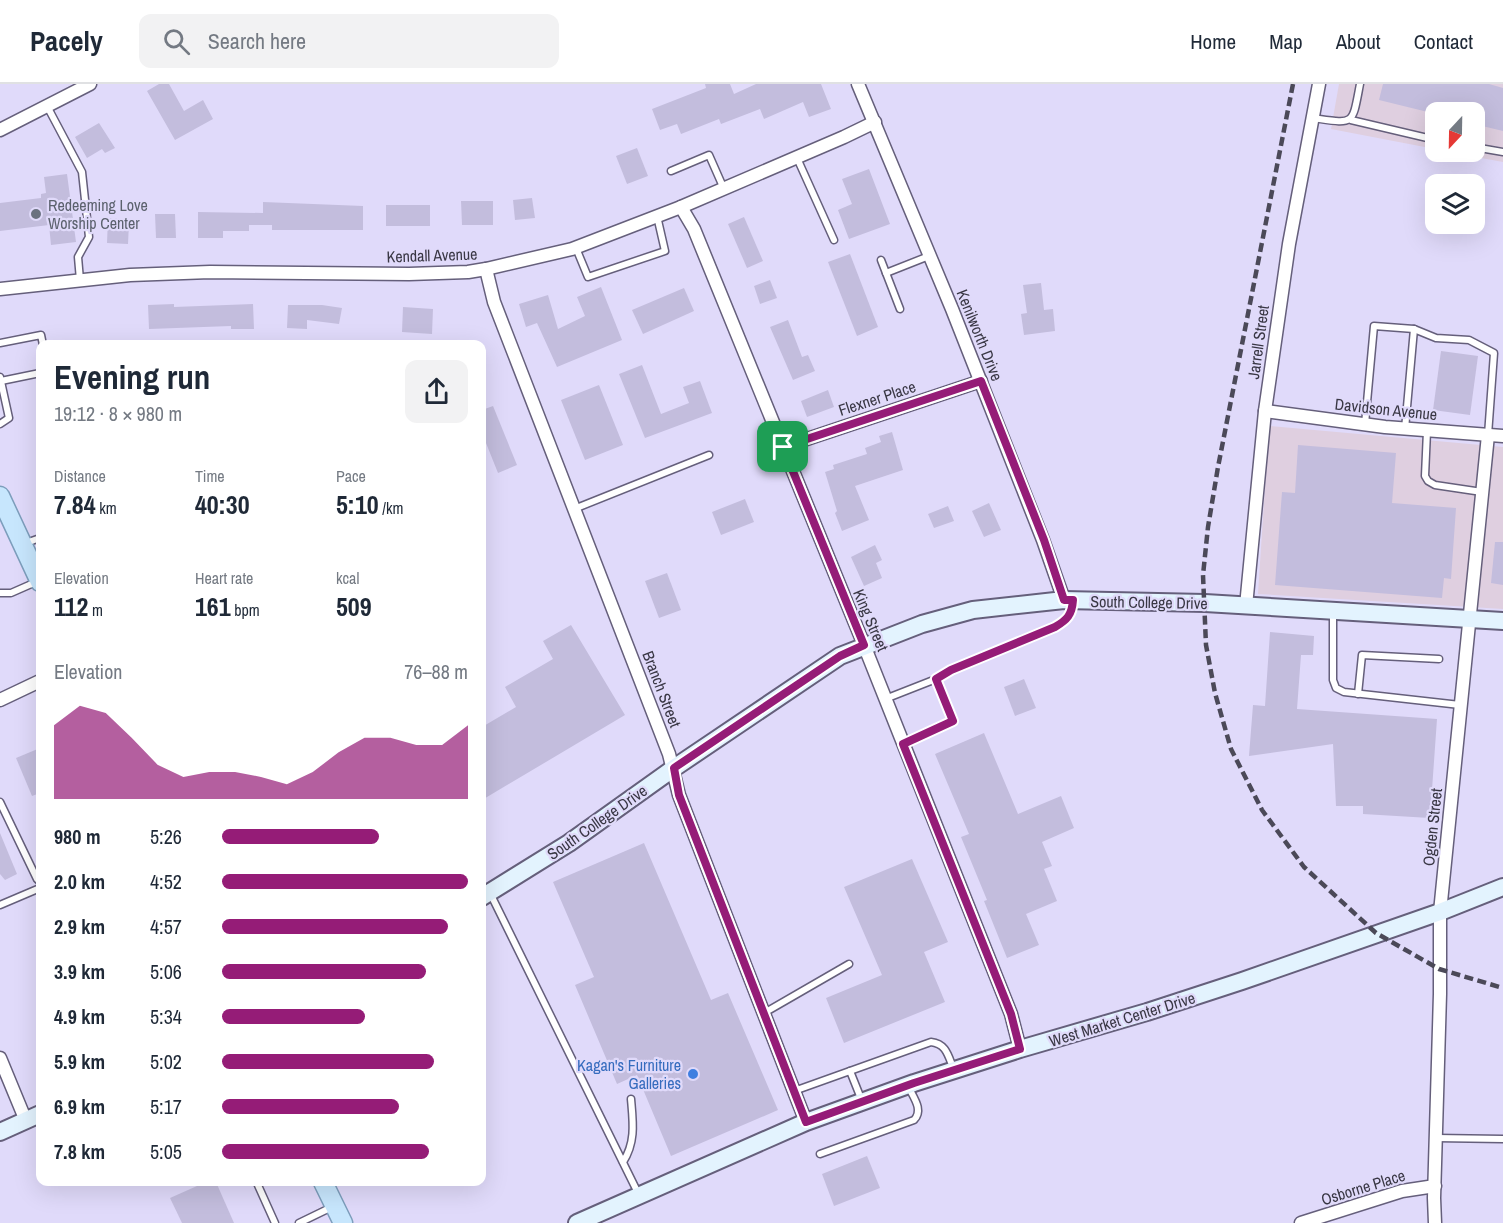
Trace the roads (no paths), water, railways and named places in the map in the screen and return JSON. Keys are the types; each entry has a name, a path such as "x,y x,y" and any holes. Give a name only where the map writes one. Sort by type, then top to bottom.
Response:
{"main road":[{"path":"0,496 36,572"},
{"name":"South College Drive","path":"486,894 569,843 674,768 840,656 922,624 973,610 1069,600 1204,603 1503,621"},
{"name":"West Market Center Drive","path":"577,1223 806,1122 954,1070 1232,985 1440,912 1503,887"},
{"path":"0,1132 33,1117"},
{"path":"325,1186 343,1223"}],"street":[{"path":"0,130 90,84"},
{"name":"Kenilworth Drive","path":"858,84 1069,600"},
{"name":"Jarrell Street","path":"1246,606 1265,411 1288,244 1319,84"},
{"name":"Kendall Avenue","path":"0,290 130,275 210,272 409,274 468,272 486,269 576,247 681,207 875,122"},
{"name":"King Street","path":"681,207 694,229 864,645 1011,1014 1020,1049"},
{"name":"Branch Street","path":"486,269 494,302 674,768 679,795 806,1122"},
{"name":"Flexner Place","path":"783,447 981,381"},
{"name":"Davidson Avenue","path":"1265,411 1365,425 1503,436"},
{"name":"Ogden Street","path":"1435,1223 1440,912 1488,435"},
{"path":"0,700 36,683"},
{"path":"0,1058 33,1117"},
{"name":"Osborne Place","path":"1301,1223 1402,1191 1435,1186"}],"lane":[{"path":"1313,118 1345,123 1351,120 1360,84"},
{"path":"47,106 82,172 89,237 78,257 80,280"},
{"path":"1351,120 1425,137"},
{"path":"1485,149 1503,152"},
{"path":"671,171 709,155 724,189"},
{"path":"796,157 834,240"},
{"path":"576,247 588,277 665,251 657,216"},
{"path":"886,273 930,256"},
{"path":"881,260 900,309"},
{"path":"1365,425 1374,326 1414,329 1436,338 1469,340 1494,353 1503,354"},
{"path":"1406,429 1414,329"},
{"path":"0,343 42,335 42,340"},
{"path":"1488,435 1494,353"},
{"path":"0,424 9,418 1,379 36,374"},
{"path":"1427,431 1425,476 1428,482 1482,492"},
{"path":"574,508 709,455"},
{"path":"23,544 36,539"},
{"path":"0,592 10,593 36,583"},
{"path":"885,699 1055,627 1067,620 1072,612 1069,600"},
{"path":"1333,611 1333,680 1336,688 1358,694 1460,705"},
{"path":"1358,694 1362,655 1439,659"},
{"path":"903,744 953,721 936,679"},
{"path":"0,802 36,877"},
{"path":"0,905 36,890"},
{"path":"486,894 639,1196"},
{"path":"764,1013 849,964"},
{"path":"794,1091 931,1042 940,1043 945,1048 954,1070"},
{"path":"850,1071 862,1102"},
{"path":"820,1154 914,1120 919,1110 908,1086"},
{"path":"623,1162 634,1134 631,1099"},
{"path":"1436,1138 1503,1139"},
{"path":"258,1186 275,1223"},
{"path":"299,1223 335,1206"}],"railway":[{"path":"1293,84 1208,527 1203,575 1206,645 1215,693 1231,749 1262,810 1304,867 1376,933 1439,969 1503,988"}],"place":[{"name":"Redeeming Love Worship Center","path":"36,214"},
{"name":"Kagan's Furniture Galleries","path":"693,1074"}]}
